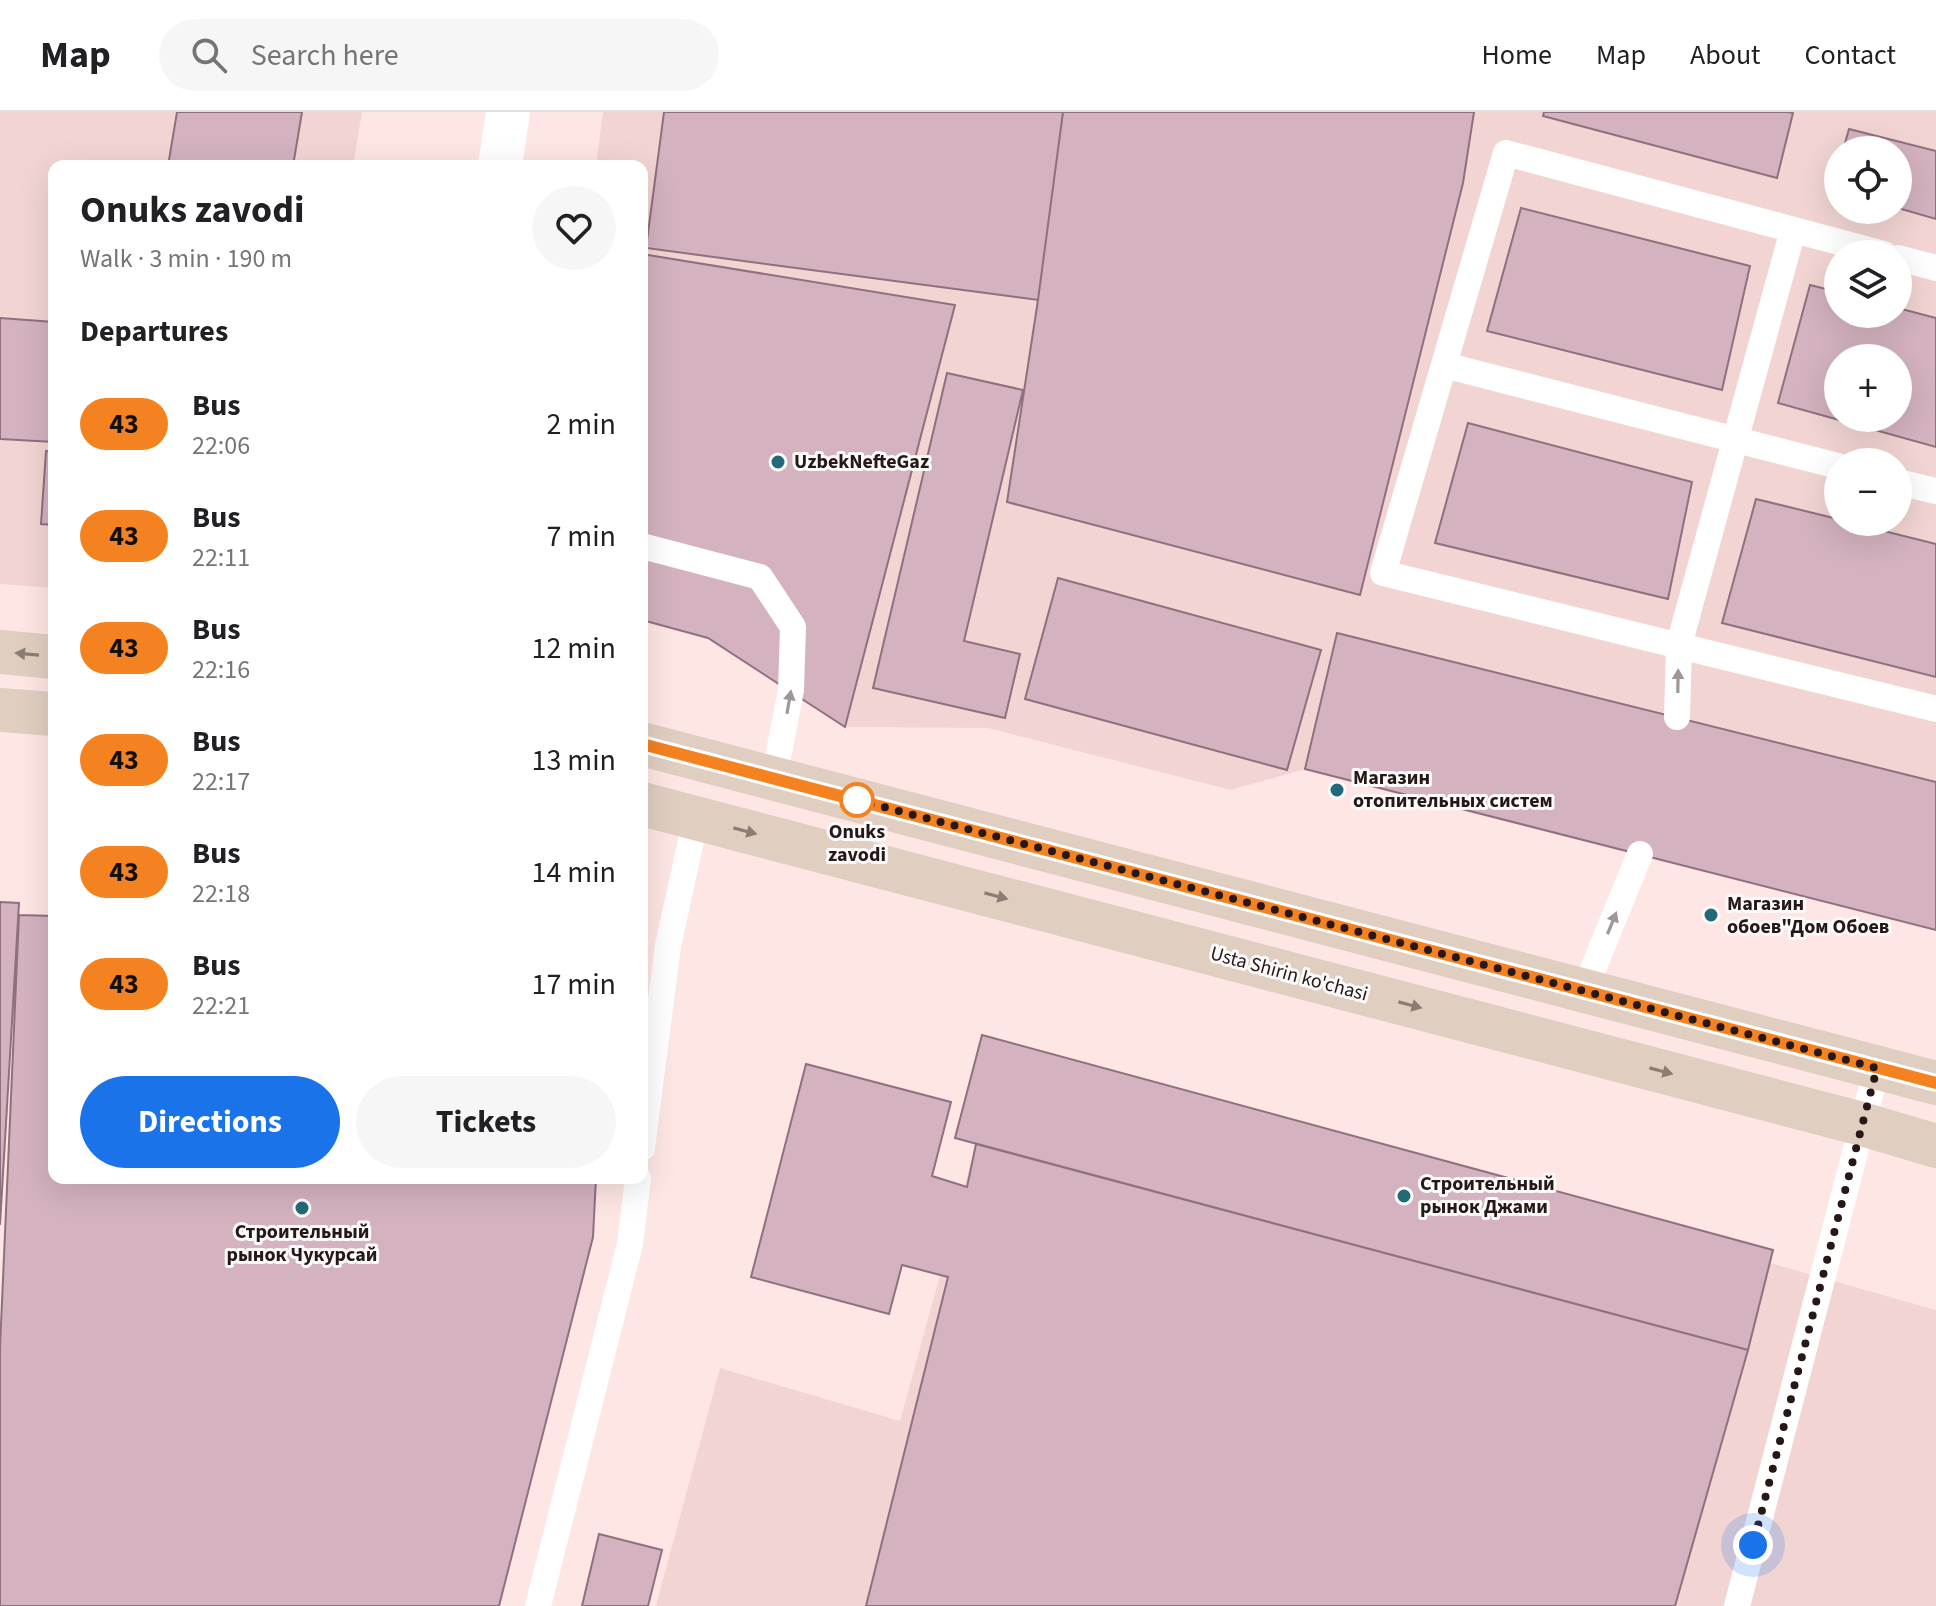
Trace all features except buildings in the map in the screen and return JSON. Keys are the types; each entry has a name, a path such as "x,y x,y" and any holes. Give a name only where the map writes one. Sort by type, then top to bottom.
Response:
{"main road":[{"path":"0,652 48,656"},
{"path":"0,710 48,714"},
{"path":"648,746 1936,1083"},
{"name":"Usta Shirin ko'chasi","path":"648,806 1936,1146"}],"street":[{"path":"501,160 508,112"}],"lane":[{"path":"1831,240 1506,153 1383,573 1936,709"},
{"path":"1677,717 1679,645 1793,230"},
{"path":"1912,262 1936,268"},
{"path":"1444,365 1824,462"},
{"path":"1912,485 1936,491"},
{"path":"648,548 760,577 793,627 791,690 774,778"},
{"path":"648,1101 668,946 696,818"},
{"path":"1584,991 1640,854"},
{"path":"1737,1606 1877,1068"},
{"path":"538,1606 630,1244 637,1184"}],"shaded area":[{"path":"0,112 362,112 354,160 48,160 48,588 0,584"},
{"path":"603,112 1936,112 1936,930 1305,769 1231,790 988,728 845,727 708,638 648,622 648,160 597,160"},
{"path":"976,1144 1748,1350 1770,1263 1936,1310 1936,1606 656,1606 720,1368 900,1421"}],"bus line":[{"name":"43","path":"648,746 1936,1083"}],"place":[{"name":"UzbekNefteGaz","path":"778,462"},
{"name":"Магазин отопительных систем","path":"1337,790"},
{"name":"Onuks zavodi","path":"857,800"},
{"name":"Магазин обоев\"Дом Обоев","path":"1711,915"},
{"name":"Строительный рынок Джами","path":"1404,1196"},
{"name":"Строительный рынок Чукурсай","path":"302,1208"}],"route":[{"path":"857,800 1877,1068 1753,1545"}]}
